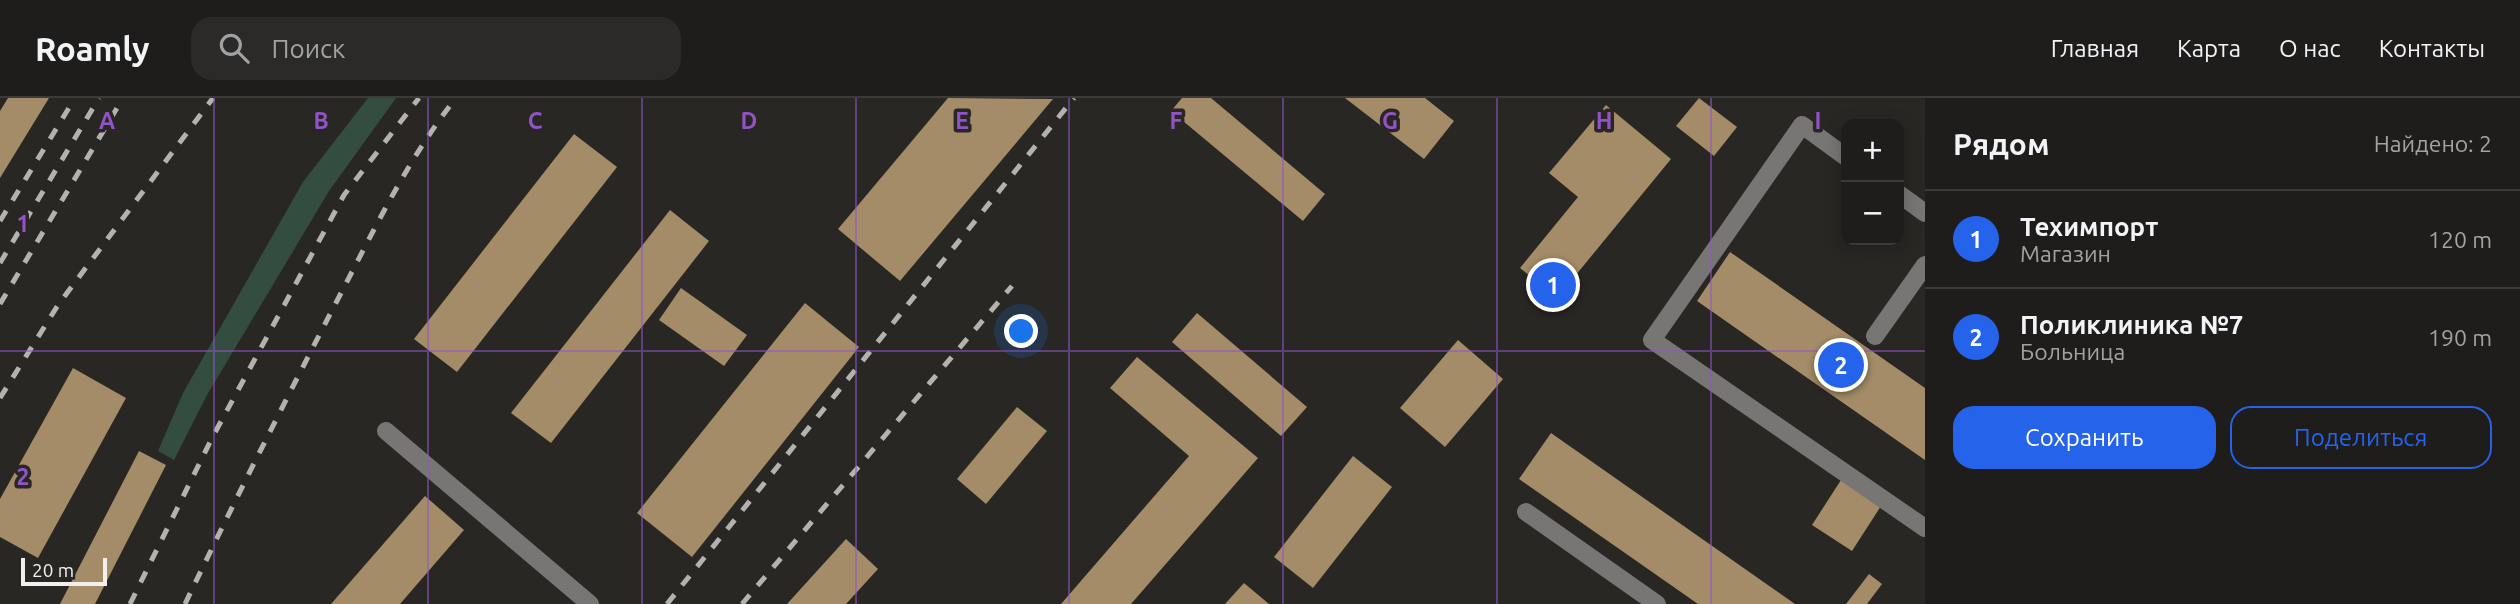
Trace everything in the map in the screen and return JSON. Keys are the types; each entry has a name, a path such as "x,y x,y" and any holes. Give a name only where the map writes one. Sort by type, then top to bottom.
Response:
{"lane":[{"path":"1841,153 1802,125 1652,340 1925,528"},
{"path":"1904,198 1925,213"},
{"path":"1875,336 1925,265"},
{"path":"386,431 590,604"},
{"path":"1526,512 1657,604"}],"green space":[{"path":"368,98 396,98 329,191 207,395 174,460 158,451 183,393 303,182"}],"building":[{"path":"8,98 49,98 0,178 0,111"},
{"path":"948,98 1053,99 900,281 838,229"},
{"path":"1182,98 1211,98 1325,194 1303,221 1171,111"},
{"path":"1345,98 1425,98 1454,121 1424,159"},
{"path":"1699,98 1737,127 1714,156 1676,126"},
{"path":"1606,105 1671,159 1557,298 1520,268 1578,197 1549,173"},
{"path":"574,134 617,167 457,372 414,339"},
{"path":"670,210 709,241 551,443 511,413"},
{"path":"1730,252 1925,388 1925,460 1697,301"},
{"path":"681,288 747,335 724,366 659,320"},
{"path":"805,303 859,347 692,557 637,513"},
{"path":"1197,313 1307,407 1281,436 1172,342"},
{"path":"1458,340 1503,379 1445,447 1400,408"},
{"path":"1137,357 1258,458 1131,604 1061,604 1189,456 1110,388"},
{"path":"73,368 126,398 38,558 0,537 0,499"},
{"path":"1017,407 1047,431 986,504 957,479"},
{"path":"1551,433 1795,604 1698,604 1519,479"},
{"path":"139,451 166,465 95,604 60,604"},
{"path":"1353,456 1392,487 1313,588 1274,557"},
{"path":"1841,480 1881,506 1852,551 1812,525"},
{"path":"425,496 464,530 400,604 331,604"},
{"path":"846,539 878,569 846,604 787,604"},
{"path":"1869,574 1882,584 1867,604 1846,604"},
{"path":"1244,583 1269,604 1225,604"}],"railway":[{"path":"0,221 75,98"},
{"path":"0,263 99,98"},
{"path":"0,304 123,98"},
{"path":"0,398 58,305 213,98"},
{"path":"130,604 212,438 344,195 419,98"},
{"path":"185,604 380,219 423,144 456,98"},
{"path":"667,604 1074,98"},
{"path":"742,604 1012,286"}],"place":[{"name":"Техимпорт","path":"1553,285"},
{"name":"Поликлиника №7","path":"1841,365"}]}
